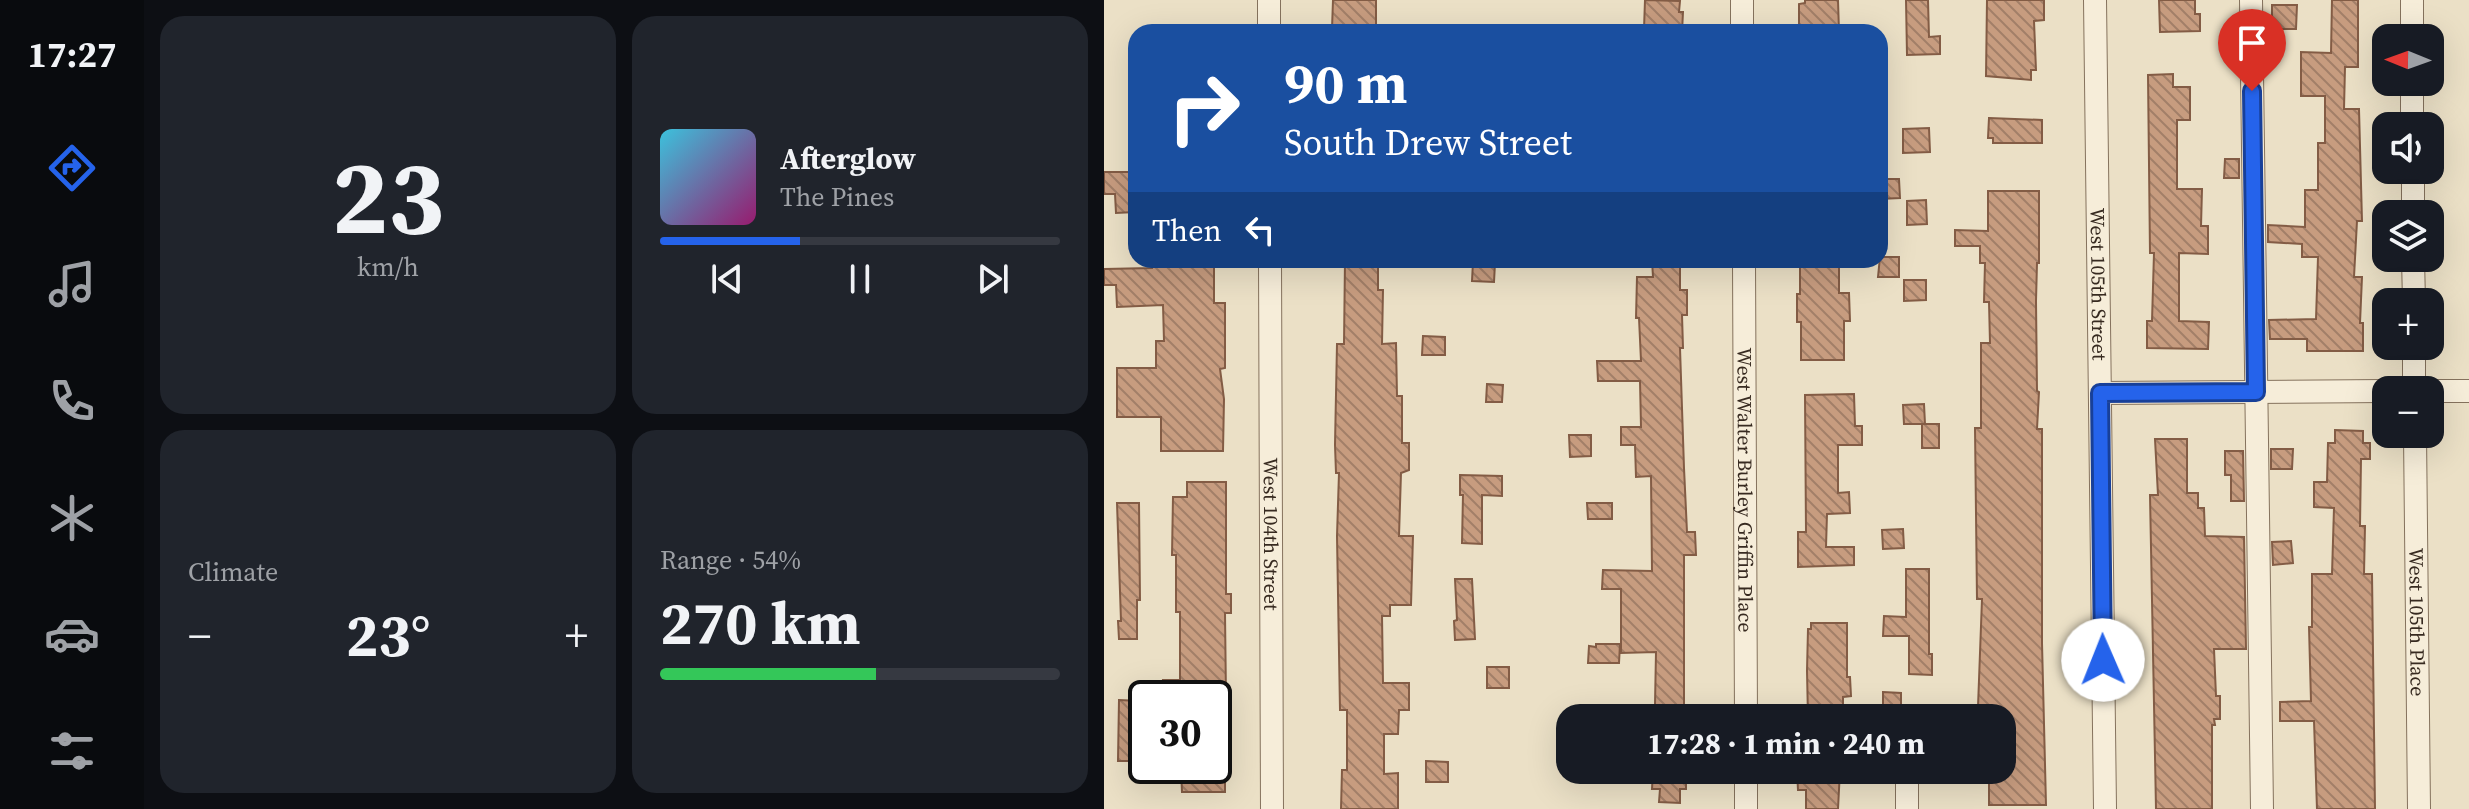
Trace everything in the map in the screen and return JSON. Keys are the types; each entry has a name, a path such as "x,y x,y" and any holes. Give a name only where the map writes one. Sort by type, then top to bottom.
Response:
{"street":[{"path":"1269,0 1269,24"},
{"path":"1742,0 1742,24"},
{"name":"West 105th Street","path":"2095,0 2105,809"},
{"path":"2251,0 2262,809"},
{"path":"2412,0 2412,24"},
{"name":"West 104th Street","path":"1270,268 1272,809"},
{"name":"West Walter Burley Griffin Place","path":"1744,268 1746,704"},
{"path":"2100,393 2372,391"},
{"path":"2444,391 2469,391"},
{"name":"West 105th Place","path":"2415,448 2419,809"},
{"path":"1746,784 1746,809"},
{"path":"1907,784 1907,809"}],"building":[{"path":"1333,0 1376,0 1376,24 1332,24"},
{"path":"1645,0 1680,1 1682,24 1644,24"},
{"path":"1805,0 1838,0 1839,24 1799,24 1799,4 1805,3"},
{"path":"1906,0 1928,0 1929,37 1940,36 1940,54 1907,55"},
{"path":"1987,0 2044,0 2044,20 2034,21 2036,70 2031,70 2031,80 1986,76"},
{"path":"2159,0 2195,0 2195,14 2200,14 2200,31 2160,32"},
{"path":"2332,0 2358,0 2358,67 2345,67 2344,109 2359,109 2362,221 2357,221 2354,277 2362,277 2360,323 2363,323 2363,351 2307,351 2307,339 2270,339 2269,320 2316,319 2318,257 2302,257 2302,244 2268,242 2268,225 2305,227 2305,190 2318,190 2318,143 2325,143 2325,96 2301,96 2301,52 2331,53"},
{"path":"2272,5 2297,5 2296,29 2272,29"},
{"path":"2223,37 2238,37 2238,56 2223,56"},
{"path":"2173,74 2173,87 2190,87 2190,120 2177,120 2177,189 2202,189 2201,226 2208,226 2208,254 2179,253 2179,321 2209,322 2208,349 2147,348 2147,321 2152,321 2154,253 2150,253 2148,75"},
{"path":"1989,118 2042,120 2042,143 1993,143 1993,138 1988,138"},
{"path":"1929,128 1930,152 1903,153 1903,129"},
{"path":"2225,159 2239,159 2239,178 2224,178"},
{"path":"1104,172 1128,172 1128,212 1116,213 1115,194 1104,194"},
{"path":"1888,179 1899,179 1900,198 1888,199"},
{"path":"1988,191 2039,191 2037,429 2042,429 2046,805 1989,805 1989,784 2016,784 2016,704 1978,704 1982,599 1977,599 1975,428 1981,428 1981,343 1990,343 1989,302 1984,302 1985,263 1980,263 1980,246 1955,246 1955,230 1988,231"},
{"path":"1926,200 1927,224 1907,225 1907,201"},
{"path":"1888,257 1899,257 1899,277 1878,277 1879,268 1888,268"},
{"path":"1214,268 1214,303 1225,303 1225,368 1220,369 1224,399 1223,451 1161,451 1161,417 1117,417 1117,368 1156,368 1156,341 1164,341 1163,305 1117,307 1116,285 1104,285 1104,269"},
{"path":"1345,268 1378,268 1378,290 1383,290 1382,344 1396,343 1397,396 1402,396 1402,443 1409,443 1409,470 1401,473 1399,536 1413,536 1411,605 1390,605 1390,616 1382,616 1383,683 1409,683 1409,710 1399,710 1398,734 1384,734 1384,774 1398,773 1398,809 1341,809 1342,770 1347,770 1347,710 1340,710 1339,473 1336,473 1335,445 1337,344 1344,344"},
{"path":"1473,268 1495,268 1494,282 1472,281"},
{"path":"1652,268 1680,268 1680,290 1687,290 1687,315 1682,315 1683,348 1680,348 1684,468 1687,532 1695,532 1696,555 1684,555 1684,704 1655,704 1656,652 1621,653 1621,589 1602,589 1603,570 1652,571 1651,476 1636,477 1635,445 1621,445 1621,427 1641,427 1640,381 1598,381 1597,361 1641,361 1639,318 1636,318 1637,277 1653,277"},
{"path":"1800,268 1839,268 1839,293 1849,293 1850,321 1844,321 1844,360 1801,360 1801,322 1797,322 1797,294 1800,294"},
{"path":"1904,280 1926,280 1926,300 1904,301"},
{"path":"1423,336 1445,337 1445,355 1422,355"},
{"path":"1487,384 1503,385 1502,402 1486,402"},
{"path":"1854,394 1855,426 1862,426 1862,445 1838,445 1838,493 1849,492 1850,513 1827,514 1826,547 1854,547 1854,565 1798,567 1798,532 1806,532 1805,395"},
{"path":"1924,404 1925,424 1904,424 1903,405"},
{"path":"1922,424 1939,424 1939,448 1922,448"},
{"path":"2335,430 2363,431 2363,443 2370,443 2370,459 2361,459 2360,526 2365,526 2364,574 2372,574 2375,809 2317,809 2314,721 2280,721 2280,702 2311,701 2309,627 2312,627 2312,574 2332,574 2334,508 2314,507 2314,482 2327,482 2328,443 2335,443"},
{"path":"1569,435 1591,435 1591,456 1570,457"},
{"path":"2155,439 2187,439 2187,493 2198,493 2198,508 2204,508 2205,536 2244,537 2246,649 2214,649 2220,719 2214,719 2215,725 2212,725 2212,809 2156,809 2150,495 2158,495"},
{"path":"2271,449 2293,449 2292,469 2271,469"},
{"path":"2225,451 2243,451 2244,501 2231,501 2231,475 2225,475"},
{"path":"1460,475 1502,476 1502,496 1482,495 1482,544 1462,543 1463,495 1460,495"},
{"path":"1187,482 1226,482 1226,594 1231,594 1231,613 1225,613 1226,680 1180,680 1180,612 1176,612 1176,555 1172,555 1173,497 1187,497"},
{"path":"1117,503 1139,503 1140,600 1137,600 1137,639 1119,639"},
{"path":"1587,503 1612,503 1612,519 1588,519"},
{"path":"1903,529 1904,548 1883,549 1882,530"},
{"path":"2291,541 2293,563 2273,565 2272,542"},
{"path":"1906,569 1929,569 1929,654 1932,654 1932,675 1909,674 1909,636 1883,636 1884,616 1906,617"},
{"path":"1455,579 1472,579 1475,639 1455,640"},
{"path":"1811,623 1847,623 1847,677 1850,677 1851,696 1843,697 1843,704 1808,704 1808,629 1811,629"},
{"path":"1596,644 1620,644 1619,663 1588,663 1589,646 1596,647"},
{"path":"1487,667 1509,667 1509,688 1487,688"},
{"path":"1883,692 1901,693 1901,704 1883,704"},
{"path":"1119,700 1128,700 1128,761 1118,761"},
{"path":"1426,761 1448,762 1448,782 1426,782"},
{"path":"1182,784 1225,784 1225,792 1182,792"},
{"path":"1652,784 1686,784 1686,789 1680,789 1680,803 1659,802 1660,789 1652,789"},
{"path":"1798,784 1839,784 1838,809 1806,809 1806,790 1798,790"}],"route":[{"path":"2103,660 2100,393 2256,392 2252,91"}]}
